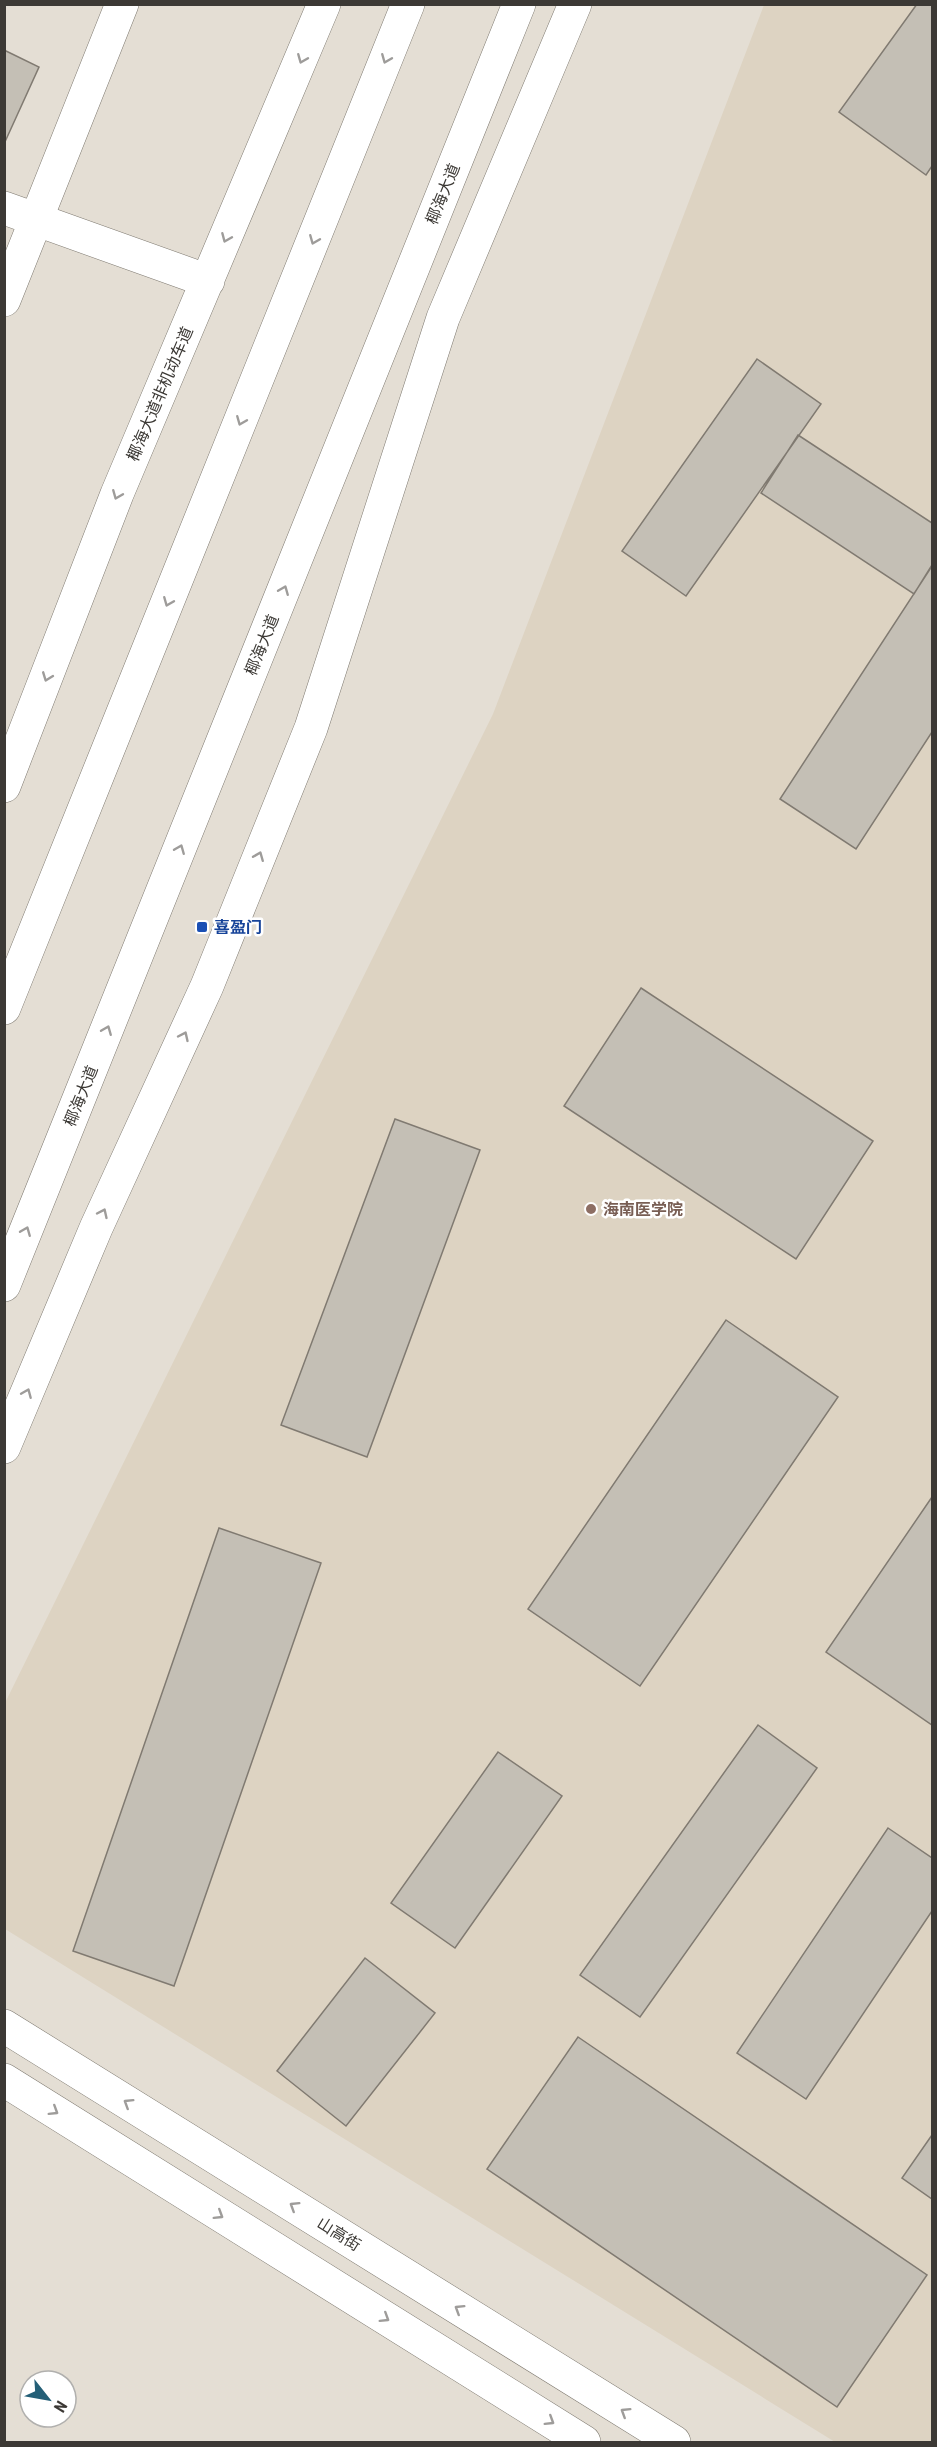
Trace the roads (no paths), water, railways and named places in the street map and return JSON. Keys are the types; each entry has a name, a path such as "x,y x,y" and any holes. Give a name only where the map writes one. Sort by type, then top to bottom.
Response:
{"main road":[{"path":"4,300 122,4"},
{"name":"椰海大道非机动车道","path":"4,786 117,494 324,4"},
{"path":"4,1008 408,4"},
{"name":"椰海大道","path":"4,1285 519,4"},
{"path":"4,1447 96,1228 207,986 311,728 443,318 575,4"},
{"path":"4,208 208,281"},
{"name":"山高街","path":"4,2026 674,2442"},
{"path":"4,2080 584,2442"}],"place":[{"name":"喜盈门","path":"202,927"},
{"name":"海南医学院","path":"591,1209"}]}
